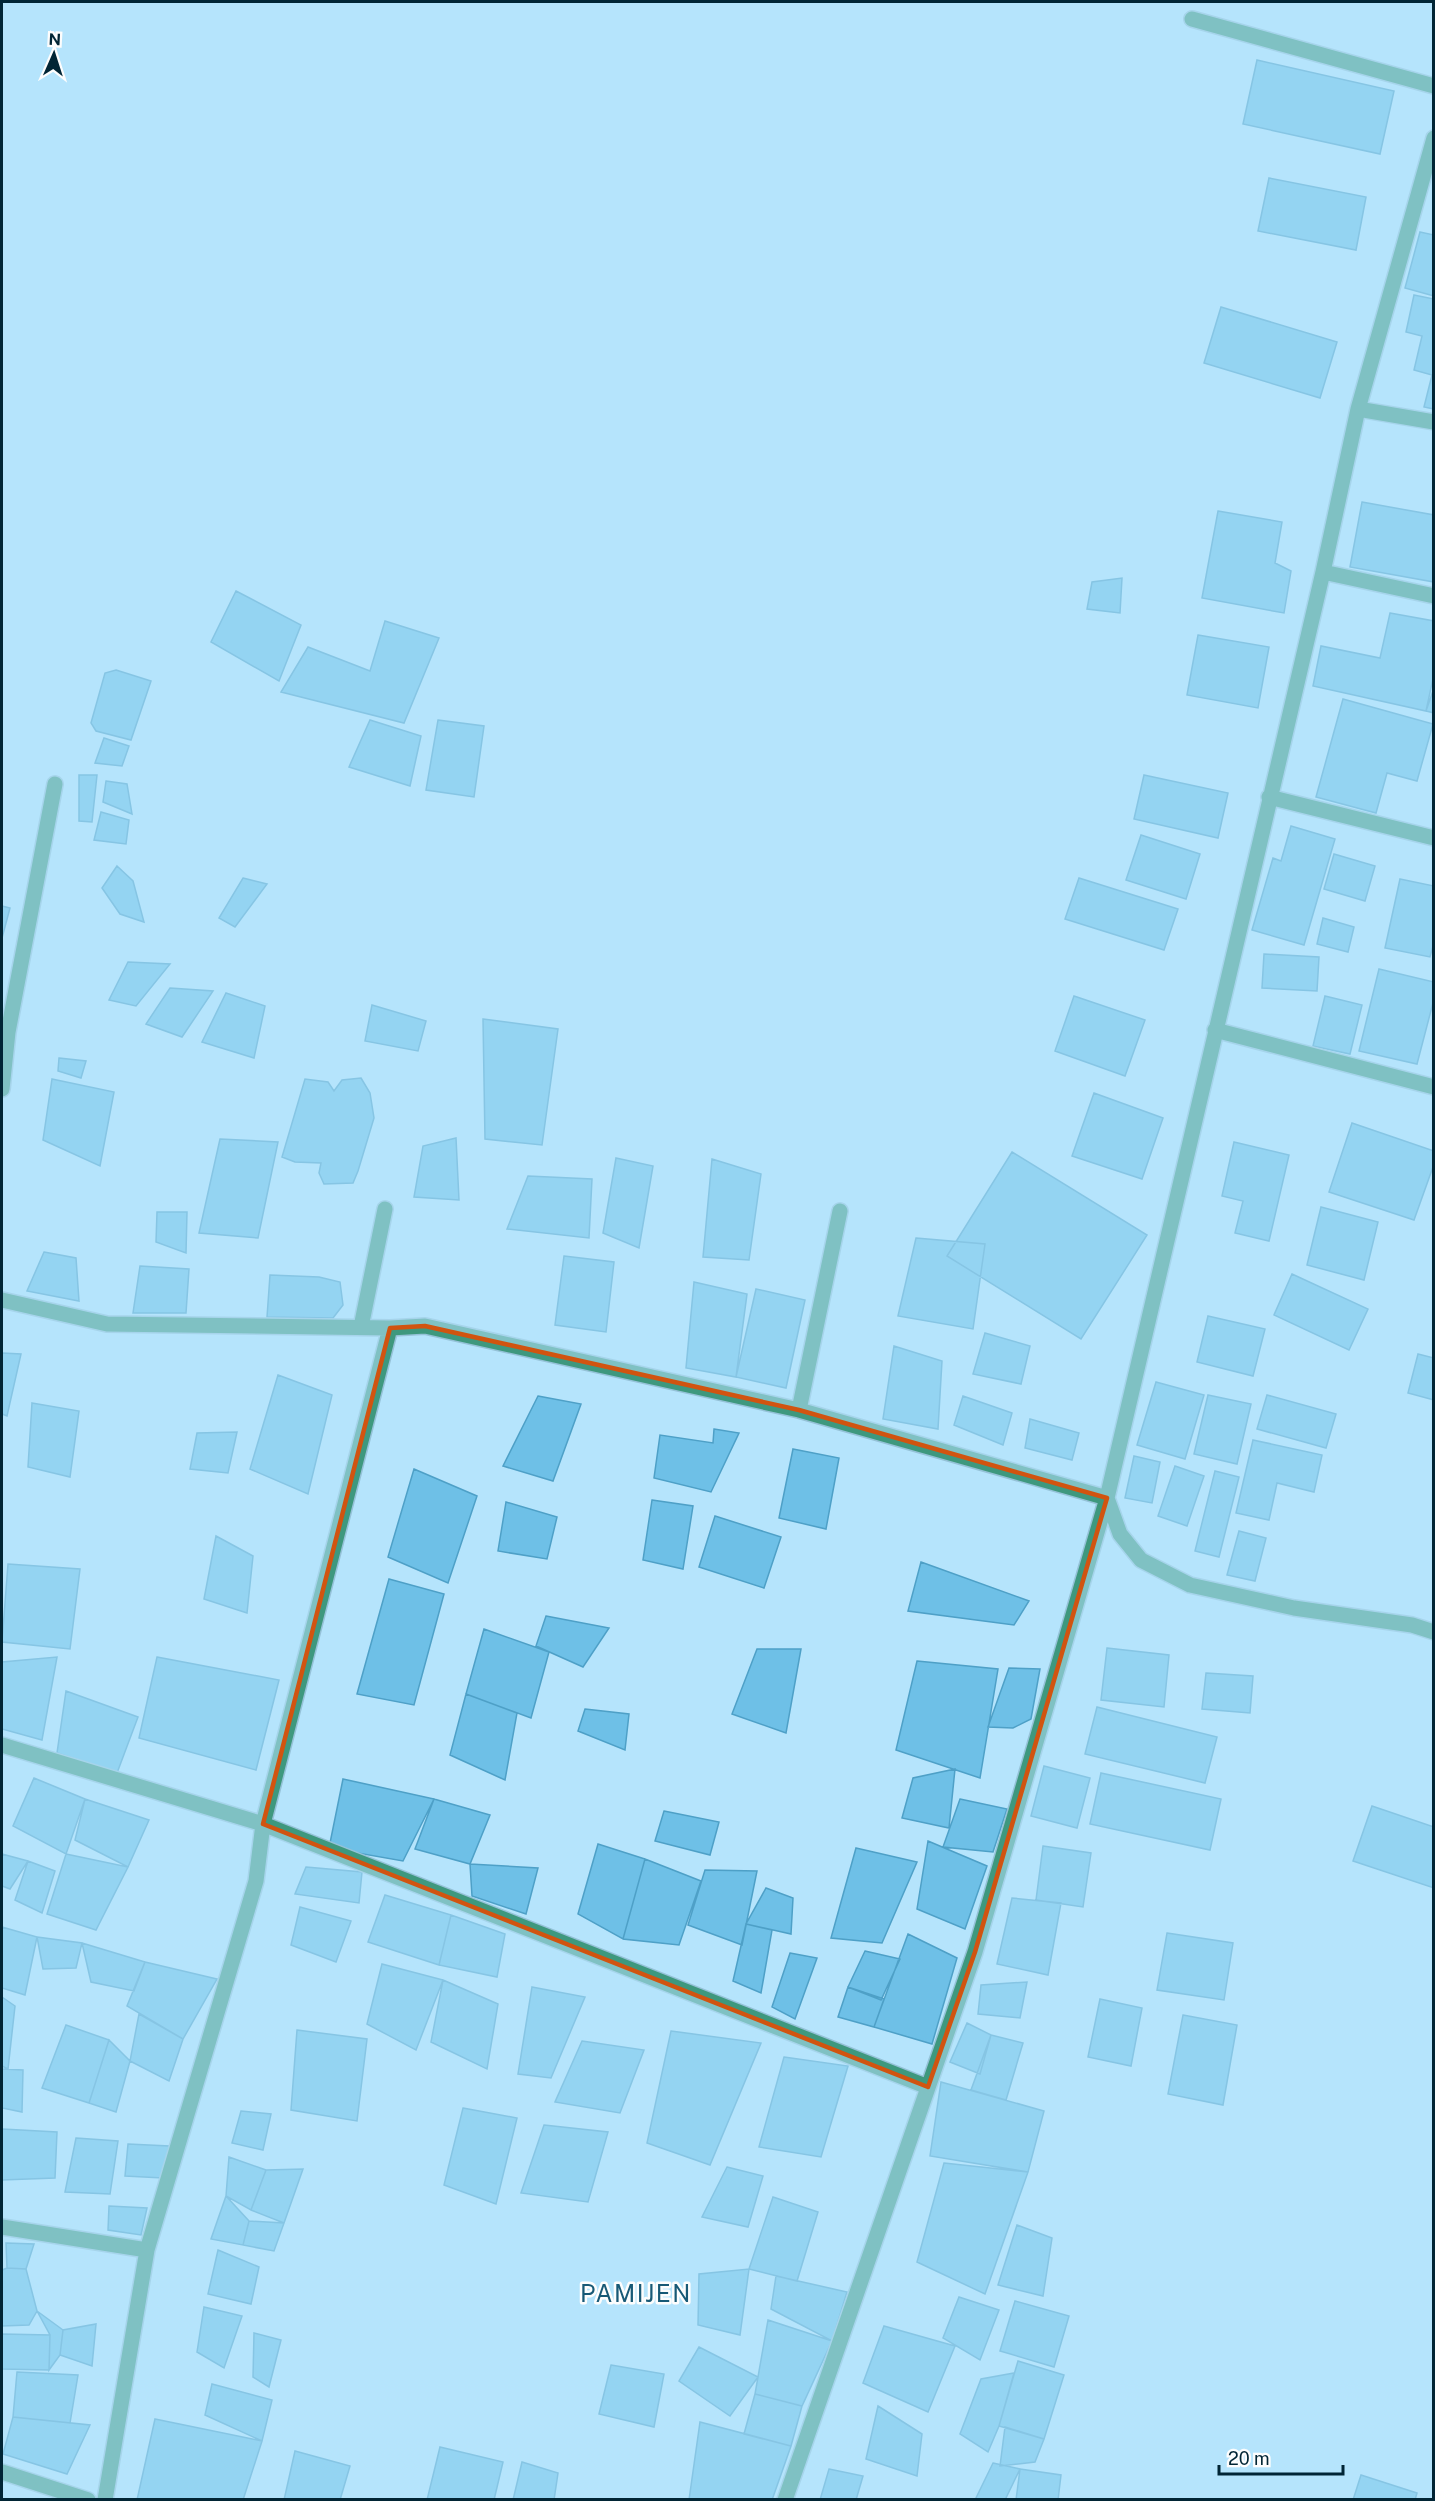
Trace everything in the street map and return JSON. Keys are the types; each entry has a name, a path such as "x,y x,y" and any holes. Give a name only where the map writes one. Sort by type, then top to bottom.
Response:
{"street":[{"path":"1192,19 1434,86"},
{"path":"784,2499 975,1952 1107,1498 1323,572 1358,409 1434,138"},
{"path":"1358,409 1434,422"},
{"path":"1323,572 1434,596"},
{"path":"2,1089 8,1032 55,784"},
{"path":"1269,797 1434,838"},
{"path":"1215,1029 1434,1087"},
{"path":"361,1328 385,1209"},
{"path":"799,1410 840,1212"},
{"path":"2,1300 107,1324 361,1328 425,1326 799,1410 1107,1498"},
{"path":"105,2499 147,2250 256,1881 262,1824 390,1328"},
{"path":"1107,1498 1120,1534 1141,1560 1190,1585 1294,1608 1412,1625 1434,1632"},
{"path":"2,1745 262,1824 928,2087"},
{"path":"2,2226 147,2250"},
{"path":"2,2472 88,2499"}],"highlighted area":[{"path":"425,1326 799,1410 1107,1498 975,1952 928,2087 263,1824 390,1328"}],"building":[{"path":"1257,60 1394,91 1380,154 1243,124"},
{"path":"1269,178 1366,197 1356,250 1258,231"},
{"path":"1420,232 1434,235 1434,296 1405,288"},
{"path":"1414,295 1434,299 1434,409 1424,407 1432,375 1414,370 1422,336 1406,332"},
{"path":"1221,307 1337,342 1320,398 1204,363"},
{"path":"1362,502 1434,515 1434,582 1350,567"},
{"path":"1218,511 1282,522 1275,563 1291,571 1284,613 1202,598"},
{"path":"1122,578 1120,613 1087,609 1092,582"},
{"path":"236,591 301,625 279,681 211,642"},
{"path":"1390,613 1434,621 1434,674 1426,711 1313,686 1321,646 1380,658"},
{"path":"385,621 439,638 404,723 281,692 308,647 370,671"},
{"path":"1198,635 1269,647 1258,708 1187,695"},
{"path":"116,670 151,681 131,740 96,731 91,723 105,673"},
{"path":"1434,688 1434,713 1426,711"},
{"path":"1343,699 1433,724 1417,781 1387,773 1376,813 1316,797"},
{"path":"370,720 421,736 410,786 349,767"},
{"path":"438,720 484,726 474,797 426,790"},
{"path":"104,738 129,746 122,766 95,763"},
{"path":"79,775 97,775 92,822 79,821"},
{"path":"1144,775 1228,793 1218,838 1134,819"},
{"path":"106,781 127,784 132,814 103,802"},
{"path":"101,812 129,820 126,844 94,840"},
{"path":"1291,826 1335,839 1304,945 1252,930 1273,858 1281,861"},
{"path":"1141,835 1200,854 1186,899 1126,880"},
{"path":"1334,854 1375,866 1365,901 1324,889"},
{"path":"117,866 133,881 144,922 120,914 102,888"},
{"path":"243,878 267,884 235,927 219,918"},
{"path":"1079,878 1178,909 1164,950 1065,919"},
{"path":"1400,879 1434,886 1434,942 1430,957 1385,948"},
{"path":"2,906 10,908 2,938"},
{"path":"1323,918 1354,927 1348,952 1317,944"},
{"path":"1264,954 1319,957 1317,991 1262,988"},
{"path":"128,962 170,964 136,1006 109,1000"},
{"path":"1379,969 1434,982 1434,999 1417,1064 1359,1051"},
{"path":"170,988 213,991 182,1037 146,1024"},
{"path":"226,993 265,1006 254,1058 202,1042"},
{"path":"1074,996 1145,1020 1125,1076 1055,1051"},
{"path":"1325,996 1362,1005 1350,1054 1313,1046"},
{"path":"372,1005 426,1021 418,1051 365,1041"},
{"path":"483,1019 558,1029 542,1145 485,1139"},
{"path":"59,1058 86,1061 81,1078 58,1071"},
{"path":"361,1078 370,1093 374,1118 358,1171 353,1183 324,1184 319,1173 321,1163 295,1162 282,1157 305,1079 328,1082 334,1091 342,1080"},
{"path":"52,1079 114,1092 100,1166 43,1140"},
{"path":"1094,1093 1163,1118 1142,1179 1072,1156"},
{"path":"1352,1123 1434,1151 1434,1164 1414,1220 1329,1192"},
{"path":"456,1138 459,1200 414,1197 423,1146"},
{"path":"220,1139 278,1142 258,1238 199,1233"},
{"path":"1234,1142 1289,1155 1269,1241 1235,1233 1243,1201 1222,1196"},
{"path":"1012,1152 1147,1235 1081,1339 947,1256"},
{"path":"616,1158 653,1166 639,1248 603,1233"},
{"path":"712,1159 761,1174 749,1260 703,1257"},
{"path":"528,1176 592,1179 589,1238 507,1229"},
{"path":"1321,1207 1378,1222 1364,1280 1307,1265"},
{"path":"157,1212 187,1212 186,1253 156,1242"},
{"path":"916,1238 985,1244 973,1329 898,1316"},
{"path":"44,1252 76,1258 79,1301 27,1291"},
{"path":"564,1256 614,1262 606,1332 555,1325"},
{"path":"140,1266 189,1269 186,1313 133,1313"},
{"path":"1292,1274 1368,1309 1349,1350 1274,1315"},
{"path":"270,1275 319,1277 340,1282 343,1305 333,1318 267,1317"},
{"path":"694,1282 747,1294 736,1377 686,1368"},
{"path":"756,1289 805,1300 786,1388 736,1377"},
{"path":"1208,1316 1265,1329 1253,1376 1197,1362"},
{"path":"985,1333 1030,1346 1021,1384 973,1374"},
{"path":"894,1346 942,1361 938,1429 883,1419"},
{"path":"2,1353 21,1354 7,1416 2,1414"},
{"path":"1418,1354 1434,1358 1434,1400 1408,1393"},
{"path":"278,1375 332,1395 308,1494 250,1469"},
{"path":"1156,1382 1204,1395 1185,1459 1137,1445"},
{"path":"1208,1395 1251,1404 1237,1464 1194,1454"},
{"path":"1267,1395 1336,1414 1326,1448 1257,1429"},
{"path":"538,1396 581,1404 553,1481 503,1466"},
{"path":"963,1396 1012,1413 1003,1445 954,1425"},
{"path":"32,1403 79,1411 70,1477 28,1467"},
{"path":"1030,1419 1079,1433 1072,1460 1025,1448"},
{"path":"714,1429 739,1433 711,1492 654,1478 660,1435 713,1443"},
{"path":"237,1432 228,1473 190,1469 197,1433"},
{"path":"1253,1440 1322,1455 1314,1492 1277,1483 1269,1520 1236,1513"},
{"path":"793,1449 839,1458 826,1529 779,1518"},
{"path":"1134,1456 1160,1462 1152,1503 1125,1498"},
{"path":"1175,1466 1204,1476 1187,1526 1158,1516"},
{"path":"414,1469 477,1496 448,1583 388,1557"},
{"path":"1215,1471 1239,1477 1219,1557 1195,1551"},
{"path":"652,1500 693,1506 683,1569 643,1560"},
{"path":"506,1502 557,1517 547,1559 498,1551"},
{"path":"715,1516 781,1537 764,1588 699,1567"},
{"path":"1239,1531 1266,1538 1255,1581 1227,1575"},
{"path":"216,1536 253,1556 247,1613 204,1599"},
{"path":"921,1562 1029,1601 1014,1625 908,1611"},
{"path":"8,1564 80,1569 70,1649 2,1642"},
{"path":"389,1579 444,1594 414,1705 357,1694"},
{"path":"546,1616 609,1628 583,1667 536,1646"},
{"path":"484,1629 549,1652 531,1718 466,1694"},
{"path":"1107,1648 1169,1655 1164,1707 1101,1700"},
{"path":"757,1649 801,1649 786,1733 732,1714"},
{"path":"57,1657 42,1740 2,1729 2,1662"},
{"path":"157,1657 279,1680 256,1770 139,1738"},
{"path":"917,1661 998,1669 980,1778 896,1750"},
{"path":"1009,1668 1040,1669 1031,1719 1013,1728 988,1727"},
{"path":"1206,1673 1253,1676 1250,1713 1202,1709"},
{"path":"66,1691 138,1717 117,1773 57,1753"},
{"path":"466,1694 517,1713 505,1780 450,1755"},
{"path":"1097,1707 1217,1737 1205,1783 1085,1754"},
{"path":"585,1709 629,1714 625,1750 578,1731"},
{"path":"1044,1766 1090,1778 1077,1828 1031,1816"},
{"path":"955,1769 949,1828 902,1818 913,1778"},
{"path":"1101,1773 1221,1799 1210,1850 1090,1824"},
{"path":"34,1778 85,1799 66,1854 13,1826"},
{"path":"343,1779 434,1799 403,1861 329,1848"},
{"path":"85,1799 149,1820 128,1867 75,1840"},
{"path":"434,1799 490,1815 470,1864 415,1849"},
{"path":"960,1799 1007,1809 993,1852 943,1847"},
{"path":"1372,1806 1434,1827 1434,1888 1353,1861"},
{"path":"664,1811 719,1822 710,1855 655,1841"},
{"path":"928,1841 987,1866 965,1929 917,1909"},
{"path":"598,1844 645,1859 623,1939 578,1914"},
{"path":"1043,1846 1091,1853 1083,1907 1036,1900"},
{"path":"856,1848 917,1862 882,1943 831,1938"},
{"path":"2,1854 28,1861 10,1889 2,1886"},
{"path":"66,1854 128,1867 96,1930 47,1914"},
{"path":"645,1859 701,1881 679,1945 623,1939"},
{"path":"28,1861 55,1871 42,1913 15,1900"},
{"path":"470,1864 538,1868 526,1914 472,1896"},
{"path":"306,1867 362,1872 359,1903 295,1894"},
{"path":"705,1870 757,1871 742,1945 688,1925"},
{"path":"766,1888 793,1898 791,1934 746,1924"},
{"path":"385,1895 451,1915 439,1965 368,1942"},
{"path":"1012,1898 1061,1903 1048,1975 997,1964"},
{"path":"300,1907 351,1921 336,1962 291,1945"},
{"path":"451,1915 505,1934 497,1977 439,1965"},
{"path":"746,1924 772,1930 761,1993 733,1981"},
{"path":"2,1927 37,1937 25,1995 2,1988"},
{"path":"1167,1933 1233,1943 1224,2000 1157,1990"},
{"path":"908,1934 957,1958 932,2044 874,2027"},
{"path":"37,1937 82,1943 76,1968 43,1969"},
{"path":"82,1943 145,1962 134,1991 91,1982"},
{"path":"865,1951 900,1959 881,2000 848,1987"},
{"path":"790,1953 817,1958 795,2019 772,2007"},
{"path":"145,1962 217,1979 183,2039 127,2006"},
{"path":"382,1964 443,1980 416,2050 367,2024"},
{"path":"443,1980 498,2004 487,2069 431,2042"},
{"path":"1027,1982 1020,2018 978,2014 981,1985"},
{"path":"532,1987 585,1997 551,2078 518,2074"},
{"path":"848,1987 884,1999 874,2027 838,2017"},
{"path":"2,1997 15,2006 8,2069 2,2066"},
{"path":"1100,1999 1142,2008 1131,2066 1088,2057"},
{"path":"139,2014 183,2039 169,2081 130,2061"},
{"path":"1183,2015 1237,2025 1223,2105 1168,2094"},
{"path":"967,2023 991,2035 980,2074 950,2062"},
{"path":"66,2025 109,2040 89,2103 42,2088"},
{"path":"297,2030 367,2039 357,2121 291,2110"},
{"path":"671,2031 761,2043 710,2165 647,2143"},
{"path":"991,2035 1023,2043 1006,2100 971,2090"},
{"path":"109,2040 130,2061 116,2112 89,2103"},
{"path":"582,2041 644,2050 620,2113 555,2102"},
{"path":"784,2057 848,2066 821,2157 759,2147"},
{"path":"2,2069 23,2070 22,2112 2,2108"},
{"path":"941,2082 1044,2111 1028,2172 930,2156"},
{"path":"463,2108 517,2118 496,2204 444,2185"},
{"path":"241,2111 271,2114 263,2150 232,2143"},
{"path":"544,2125 608,2132 588,2202 521,2193"},
{"path":"2,2129 57,2132 55,2178 2,2180"},
{"path":"76,2138 118,2141 110,2194 65,2192"},
{"path":"128,2144 169,2146 163,2178 125,2176"},
{"path":"229,2157 266,2170 251,2210 226,2196"},
{"path":"944,2163 1028,2172 985,2294 917,2262"},
{"path":"727,2167 763,2176 748,2227 702,2217"},
{"path":"303,2169 284,2223 251,2210 266,2170"},
{"path":"226,2196 249,2221 243,2245 211,2239"},
{"path":"773,2197 818,2212 797,2281 749,2269"},
{"path":"109,2206 147,2208 141,2235 108,2230"},
{"path":"249,2221 284,2223 274,2251 243,2245"},
{"path":"1017,2225 1052,2238 1043,2296 998,2285"},
{"path":"6,2243 34,2244 26,2269 7,2268"},
{"path":"218,2250 259,2267 251,2304 208,2294"},
{"path":"26,2269 37,2311 29,2325 2,2326 2,2270"},
{"path":"749,2269 740,2335 698,2325 699,2274"},
{"path":"776,2276 847,2292 832,2341 771,2309"},
{"path":"959,2297 999,2310 980,2360 943,2338"},
{"path":"1015,2301 1069,2316 1054,2367 1000,2351"},
{"path":"204,2307 242,2316 224,2368 197,2352"},
{"path":"37,2311 63,2330 60,2355 49,2370 50,2335"},
{"path":"768,2320 832,2341 802,2406 755,2394"},
{"path":"96,2324 92,2366 60,2355 63,2330"},
{"path":"884,2326 955,2346 928,2412 863,2383"},
{"path":"254,2333 281,2340 269,2387 253,2377"},
{"path":"2,2334 50,2335 49,2370 2,2369"},
{"path":"699,2347 758,2377 730,2416 679,2381"},
{"path":"1018,2361 1064,2375 1044,2439 999,2426"},
{"path":"611,2365 664,2374 654,2427 599,2414"},
{"path":"17,2372 78,2375 70,2423 13,2417"},
{"path":"1014,2373 999,2426 988,2452 960,2434 981,2379"},
{"path":"212,2384 272,2400 262,2441 205,2415"},
{"path":"755,2394 802,2406 791,2446 744,2434"},
{"path":"878,2406 922,2434 917,2476 866,2459"},
{"path":"13,2417 90,2425 67,2474 3,2454"},
{"path":"155,2419 262,2441 243,2500 137,2500"},
{"path":"700,2422 791,2446 772,2500 689,2500"},
{"path":"1005,2427 1044,2439 1035,2462 1000,2466"},
{"path":"440,2447 503,2462 494,2500 427,2500"},
{"path":"295,2451 350,2466 340,2500 284,2500"},
{"path":"522,2462 558,2473 554,2500 513,2500"},
{"path":"993,2463 1020,2469 1005,2500 975,2500"},
{"path":"829,2469 863,2476 856,2500 820,2500"},
{"path":"1020,2469 1061,2475 1058,2500 1016,2500"},
{"path":"1361,2475 1417,2493 1415,2500 1353,2500"}],"district":[{"name":"PAMIJEN","path":"636,2294"}]}
